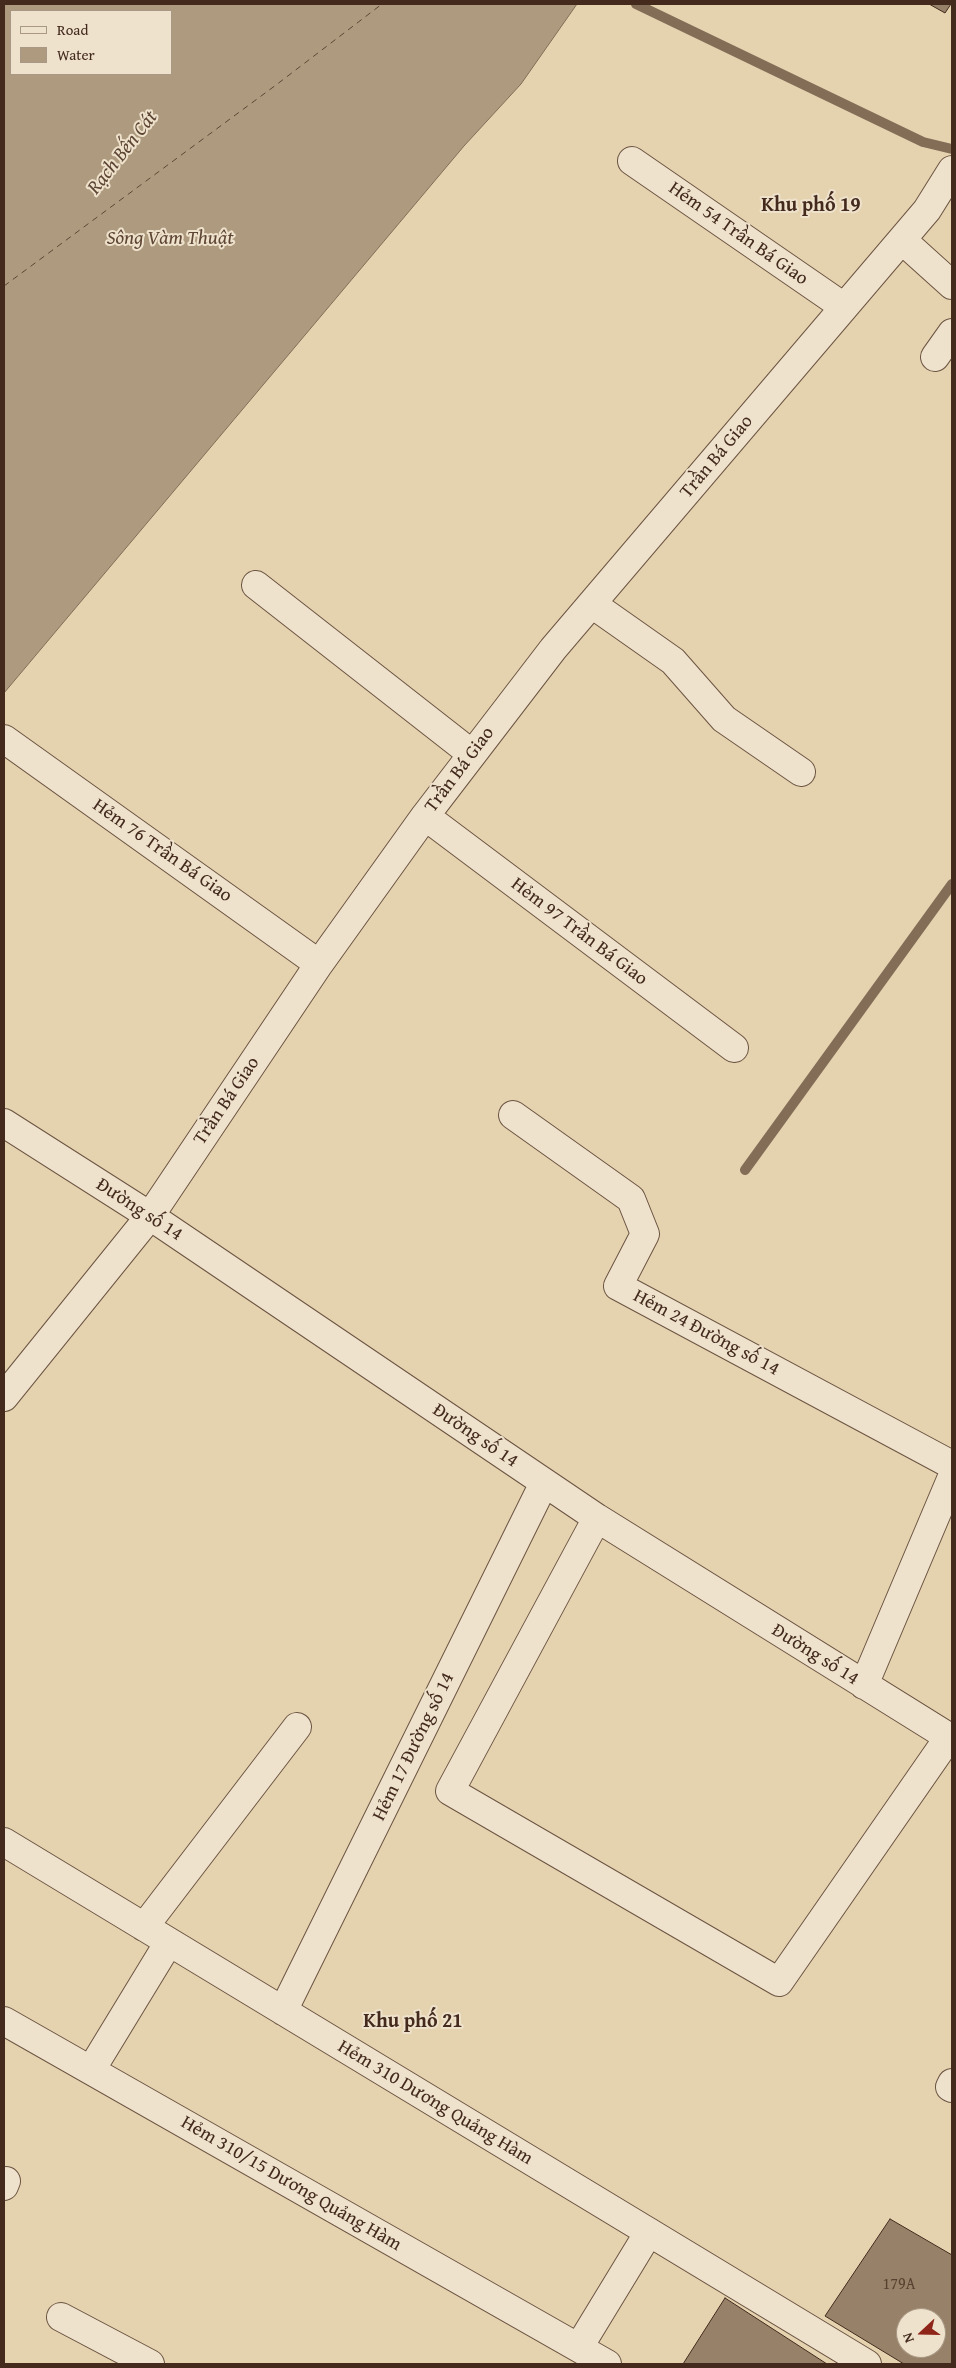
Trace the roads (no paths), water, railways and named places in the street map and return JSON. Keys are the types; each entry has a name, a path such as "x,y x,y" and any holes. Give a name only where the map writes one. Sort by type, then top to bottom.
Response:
{"street":[{"name":"Hẻm 54 Trần Bá Giao","path":"632,161 844,307"},
{"name":"Trần Bá Giao","path":"8,1385 150,1216 319,964 424,816 553,649 927,210 952,170"},
{"path":"902,240 952,286"},
{"path":"935,357 952,333"},
{"path":"256,585 472,754"},
{"path":"592,604 672,661 724,719 801,772"},
{"name":"Hẻm 76 Trần Bá Giao","path":"4,739 319,964"},
{"name":"Hẻm 97 Trần Bá Giao","path":"424,816 734,1048"},
{"name":"Hẻm 24 Đường số 14","path":"513,1115 631,1199 645,1234 618,1286 952,1464"},
{"name":"Đường số 14","path":"4,1123 150,1216 597,1518 864,1686 951,1738"},
{"path":"864,1686 952,1477"},
{"name":"Hẻm 17 Đường số 14","path":"283,2012 544,1483"},
{"path":"597,1518 450,1791 779,1982 951,1738"},
{"path":"144,1927 297,1727"},
{"name":"Hẻm 310 Dương Quảng Hàm","path":"4,1842 867,2364"},
{"path":"92,2070 169,1942"},
{"name":"Hẻm 310/15 Dương Quảng Hàm","path":"4,2021 579,2346 607,2364"},
{"path":"952,2083 950,2087 952,2088"},
{"path":"579,2346 649,2232"},
{"path":"61,2317 150,2364"}],"water":[{"name":"Sông Vàm Thuật","path":"4,4 577,4 521,84 464,146 4,693"}],"waterway":[{"path":"636,4 923,142 952,149"},
{"path":"745,1170 952,884"}],"district":[{"name":"Khu phố 19","path":"811,206"},
{"name":"Khu phố 21","path":"413,2022"}],"water label":[{"name":"Rạch Bến Cát","path":"123,153"}]}
